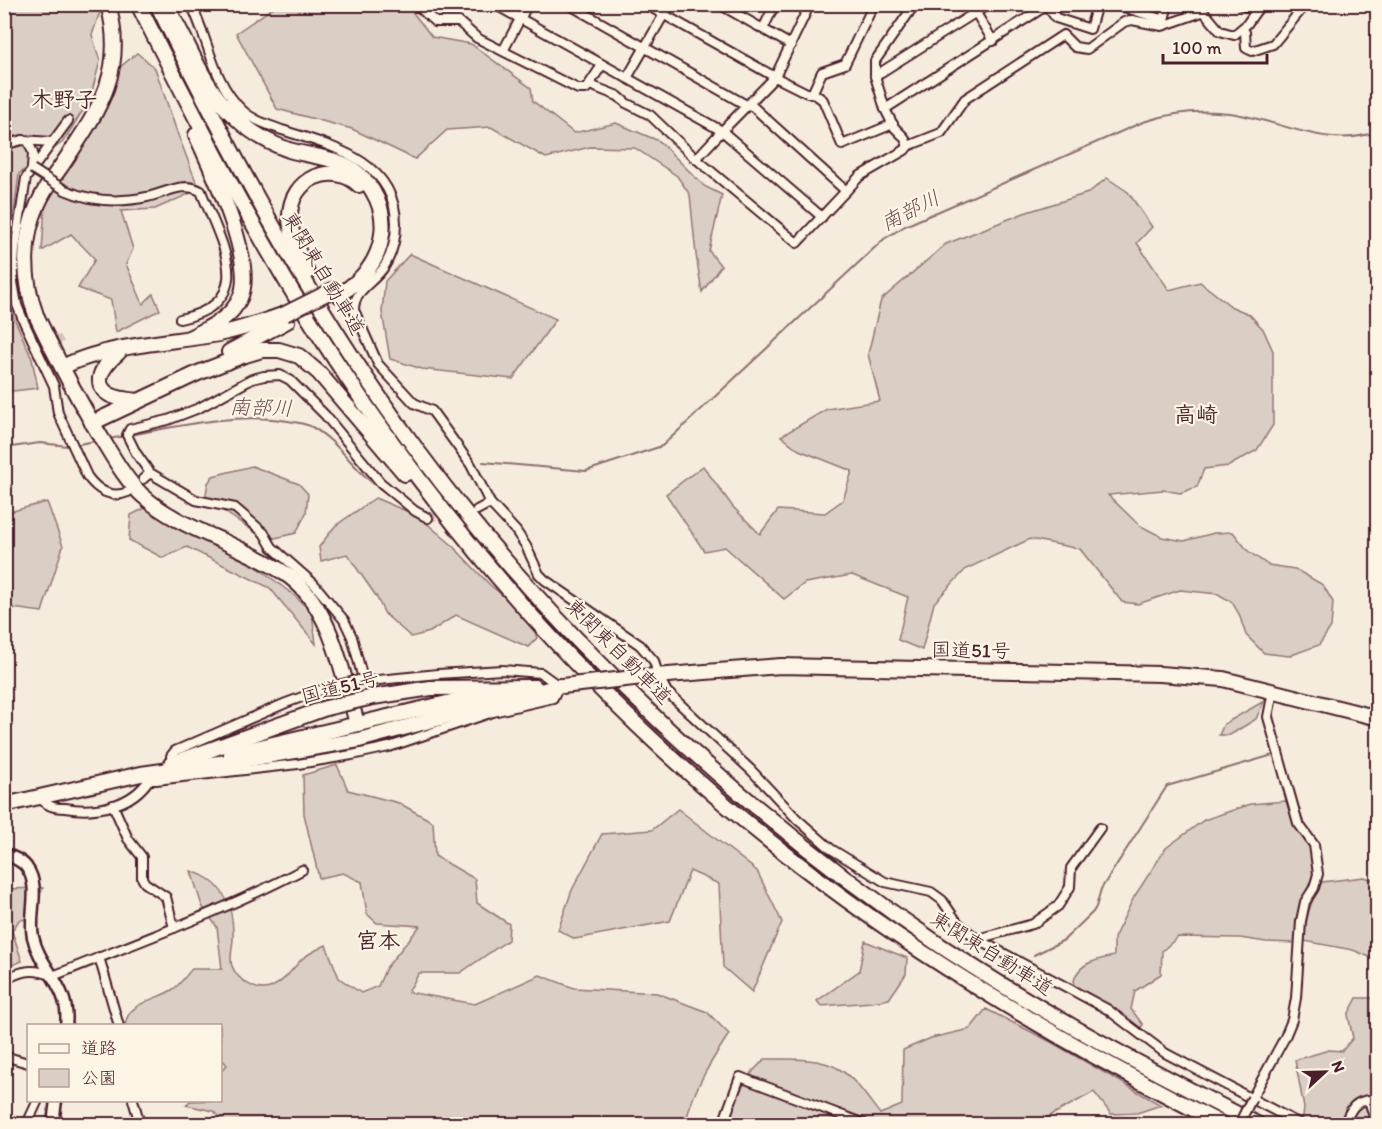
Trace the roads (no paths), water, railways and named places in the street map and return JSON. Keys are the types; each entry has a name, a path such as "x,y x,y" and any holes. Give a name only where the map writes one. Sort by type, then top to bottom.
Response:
{"highway":[{"path":"108,4 115,41 108,86 89,123 37,204 27,247 26,282 29,297 92,423 129,481 156,507 176,520 268,562 302,588 327,627 357,723"},
{"path":"137,4 217,184 237,241 244,271 243,291 233,309 222,319 189,338"},
{"name":"東関東自動車道","path":"137,4 251,221 309,318 368,409 460,531 560,647 650,737 774,845 837,893 934,961 1021,1014 1157,1092 1222,1125"},
{"name":"東関東自動車道","path":"157,4 260,204 349,352 417,451 471,519 532,591 601,662 658,719 733,787 863,891 944,948 1051,1013 1160,1075 1257,1125"},
{"path":"165,4 211,87 234,117 249,130 280,146 339,162 350,168 363,177 376,196 383,219 379,250 362,278 216,358 198,373"},
{"path":"338,291 369,256 374,241 376,218 367,195 357,183 342,175 323,174 309,180 296,192 291,205 290,223 311,284 349,352"},
{"path":"62,367 77,360 122,350 238,330 286,318"},
{"path":"122,350 103,368 102,385 110,395 138,401"},
{"path":"92,423 198,373 262,350 279,350 300,356 319,373 429,503 460,531"},
{"name":"国道51号","path":"146,776 147,770 176,762 326,708 373,697 431,688 560,686 781,666 1160,674 1222,679 1377,718"},
{"name":"国道51号","path":"8,800 359,740 560,686"},
{"path":"211,764 219,758 250,749 503,688"},
{"path":"464,699 533,693"},
{"path":"176,762 250,749"}],"street":[{"path":"191,4 219,78 227,94 244,113 269,126 340,149 353,156 374,172 391,195 395,209 395,241 384,268 358,293 354,300 354,310 378,364 414,403 432,411 471,465 490,503 516,531 526,546 539,574 640,645 654,661 651,676 751,771 797,819 831,849 885,882 931,892 942,900 957,922 977,939 1107,1009 1165,1053 1300,1125"},
{"path":"416,4 435,22 459,22 477,38 578,90 586,89 590,85 602,64"},
{"path":"494,4 722,131 822,217"},
{"path":"503,51 528,4"},
{"path":"568,4 749,105 846,191"},
{"path":"645,4 775,77 823,100 842,145 893,124"},
{"path":"627,78 670,4"},
{"path":"719,4 790,45"},
{"path":"735,14 740,4"},
{"path":"763,29 775,4"},
{"path":"696,159 775,77 810,4"},
{"path":"812,94 822,72 845,64 874,4"},
{"path":"908,146 885,110 875,76 875,61 915,4"},
{"path":"875,76 989,4"},
{"path":"885,110 1048,5 1056,18 1090,29 1097,4"},
{"path":"1114,4 1164,20 1168,4"},
{"path":"590,85 618,96 626,103 650,115 696,159 796,243 860,176 905,150 908,146 941,132 965,99 1063,35 1075,47 1087,49 1124,22 1132,20 1162,26 1202,12 1220,31 1234,35 1242,29 1259,7 1239,4"},
{"path":"1242,29 1245,32 1246,48 1252,51 1273,45 1306,4"},
{"path":"976,13 993,41"},
{"path":"68,121 26,178 15,249 13,282 17,304 54,386 58,413 92,483 111,494 128,492"},
{"path":"4,145 16,141 52,142"},
{"path":"27,141 33,153 32,169"},
{"path":"32,169 65,190 81,197 108,201 148,197 188,186 201,191 228,266 228,286 221,300 212,308 196,316 180,319"},
{"path":"4,241 15,249"},
{"path":"363,679 352,637 344,620 314,584 272,547 264,533 235,508 196,500 150,472 136,453 127,435 130,429 168,420 199,408 252,379 280,375 290,380 325,415 380,482 415,511 428,518"},
{"path":"143,479 150,472"},
{"path":"477,510 490,503"},
{"path":"37,796 50,806 96,810 113,805 144,788 146,776 156,780 298,764 380,749 493,712 553,698 560,686 541,673 502,670 369,681 363,679 329,687 286,703 175,751 171,756 176,762"},
{"path":"1239,1125 1292,1020 1296,998 1301,921 1305,902 1314,888 1318,874 1314,845 1298,823 1268,717 1273,691"},
{"path":"113,805 128,839 142,857 142,878 145,883 166,897 174,928"},
{"path":"977,939 1033,924 1058,906 1070,887 1071,868 1100,828"},
{"path":"4,853 27,867 31,877 33,936 37,948 63,992 66,1024"},
{"path":"4,981 14,975 39,970 53,976 174,928 302,870"},
{"path":"99,957 118,1024"},
{"path":"4,1056 27,1063"},
{"path":"724,1125 740,1077 865,1125"},
{"path":"1344,1125 1355,1105 1360,1101 1369,1100 1376,1125"},
{"path":"27,1125 38,1102"},
{"path":"53,1125 56,1102"},
{"path":"133,1102 140,1125"}],"waterway":[{"name":"南部川","path":"483,462 586,471 662,446 884,239 905,226 1143,122 1164,116 1207,111 1247,116 1322,136 1359,136 1378,131"},
{"name":"南部川","path":"109,439 225,419 272,419 301,423 310,426 332,442 367,478 387,493"},
{"name":"南部川","path":"79,444 96,441"},
{"name":"南部川","path":"4,448 40,443 68,446"},
{"path":"1034,955 1064,940 1093,912 1101,889 1167,786 1273,755"}],"tunnel":[{"path":"38,352 62,338"},
{"path":"428,518 477,510"}],"district":[{"name":"木野子","path":"64,99"},
{"name":"高崎","path":"1196,414"},
{"name":"宮本","path":"378,940"}]}
